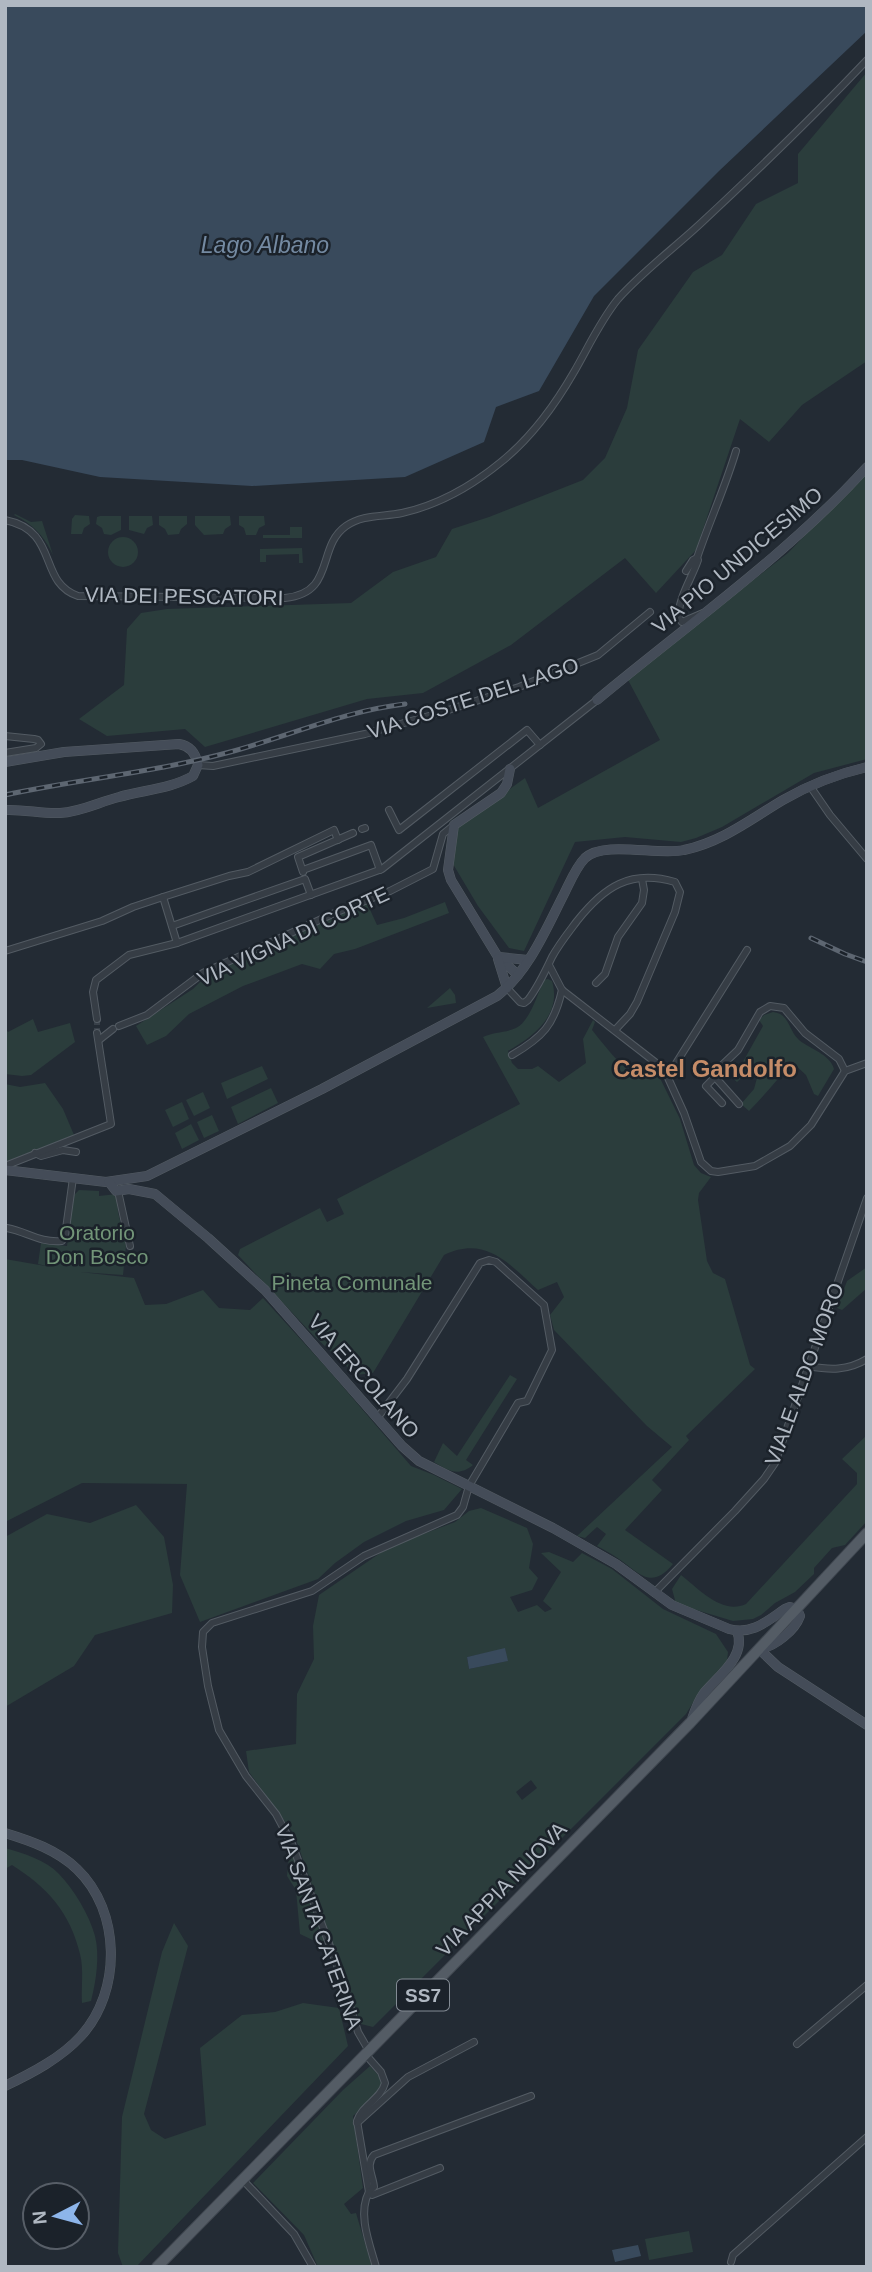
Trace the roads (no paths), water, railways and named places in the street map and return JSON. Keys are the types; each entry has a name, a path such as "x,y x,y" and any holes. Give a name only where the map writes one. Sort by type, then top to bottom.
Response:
{"main road":[{"name":"VIA APPIA NUOVA","path":"157,2267 690,1723 867,1533"}],"street":[{"name":"VIA DEI PESCATORI","path":"5,520 25,527 37,536 44,546 57,581 67,591 78,596 285,598 304,593 315,584 336,537 345,526 366,517 401,513 457,491 477,480 510,455 555,402 599,327 632,284 771,158 867,60"},
{"path":"703,613 682,622 678,615 679,603 691,582 709,521 728,478 736,451"},
{"name":"VIA PIO UNDICESIMO","path":"597,700 822,514 867,467"},
{"path":"686,571 697,558"},
{"name":"VIA COSTE DEL LAGO","path":"198,765 213,766 365,734 507,691 598,655 650,612"},
{"path":"97,1019 94,984 101,974 129,955 177,943 380,870 597,700"},
{"path":"389,810 399,830 527,730 540,745"},
{"path":"5,736 34,739 41,744 36,748 5,752"},
{"path":"5,762 64,751 179,744 194,752 198,765 193,776 175,784 117,797 78,810 56,813 5,810"},
{"path":"5,1168 109,1182 147,1175 482,1006 507,988 528,960 576,871 591,854 612,850 675,852 696,847 734,831 810,786 867,767"},
{"path":"510,769 508,784 501,793 454,825 448,870 462,901 498,957 518,975"},
{"path":"810,786 825,809 867,859"},
{"name":"VIA VIGNA DI CORTE","path":"35,1153 111,1124 98,1037 147,1014 202,972 390,891 433,869 443,834 454,825"},
{"path":"5,951 102,921 163,897 248,872 334,830 338,840"},
{"path":"311,895 298,858 353,833"},
{"path":"303,870 370,845 380,870"},
{"path":"173,926 305,878"},
{"path":"498,957 507,988 520,1002 526,1002 568,933 597,898 618,883 642,879 675,882 680,889 679,899 637,1002 615,1030"},
{"path":"596,983 605,974 621,932 642,903 642,879"},
{"path":"163,897 177,943"},
{"path":"245,900 251,916"},
{"path":"668,1076 747,950"},
{"path":"498,957 528,960"},
{"path":"549,965 562,990 657,1063 668,1076 706,1169 718,1172 748,1167 765,1161 790,1146 811,1125 845,1071 867,1063"},
{"path":"512,1055 545,1031 555,1015 562,990"},
{"path":"722,1103 706,1086 715,1077 718,1069 738,1050 760,1012 766,1007 777,1005 787,1010 808,1036 836,1057 845,1071"},
{"path":"715,1077 739,1104"},
{"path":"5,1168 35,1153 41,1156 63,1150 76,1152"},
{"path":"8,1228 34,1238 62,1241 73,1178"},
{"path":"109,1182 111,1188 118,1191 130,1246"},
{"name":"VIA ERCOLANO","path":"118,1191 137,1189 155,1194 208,1238 265,1290 415,1458 574,1540 616,1564 677,1607 733,1630"},
{"name":"VIALE ALDO MORO","path":"654,1593 770,1471 782,1448 867,1198"},
{"path":"378,1417 407,1379 478,1265 492,1260 544,1305 552,1350 527,1401 518,1403 469,1486"},
{"path":"808,1366 840,1369 855,1366 867,1359"},
{"name":"VIA SANTA CATERINA","path":"367,2053 292,1844 276,1814 246,1776 219,1730 205,1673 202,1634 212,1623 312,1591 364,1556 450,1518 464,1507 469,1486"},
{"path":"690,1723 701,1698 736,1654 740,1641 733,1630 758,1628 788,1608 797,1609"},
{"path":"760,1649 778,1667 867,1725"},
{"path":"5,1833 51,1850 83,1875 102,1908 109,1935 111,1962 105,1997 84,2033 54,2059 5,2086"},
{"path":"797,2044 867,1985"},
{"path":"357,2123 408,2077 474,2042"},
{"path":"367,2053 386,2083 382,2092 359,2115 357,2123 369,2192"},
{"path":"376,2267 364,2214 365,2201 374,2187 370,2159 374,2155 531,2095"},
{"path":"731,2262 733,2255 867,2137"},
{"path":"369,2192 372,2194 440,2168"},
{"path":"243,2179 294,2234 313,2267"}],"water":[{"name":"Lago Albano","path":"5,5 867,5 867,31 719,171 594,296 539,391 496,407 484,442 405,477 252,486 100,477 22,460 5,460"},
{"path":"505,1648 508,1661 469,1669 467,1657"},
{"path":"638,2245 641,2256 615,2262 612,2250"}],"tunnel":[{"path":"97,1019 97,1033"}],"railway":[{"path":"5,795 202,759 360,712 405,704"},
{"path":"811,938 867,962"}],"district":[{"name":"Castel Gandolfo","path":"705,1068"}],"park label":[{"name":"Oratorio Don Bosco","path":"97,1244"},
{"name":"Pineta Comunale","path":"352,1282"}]}
